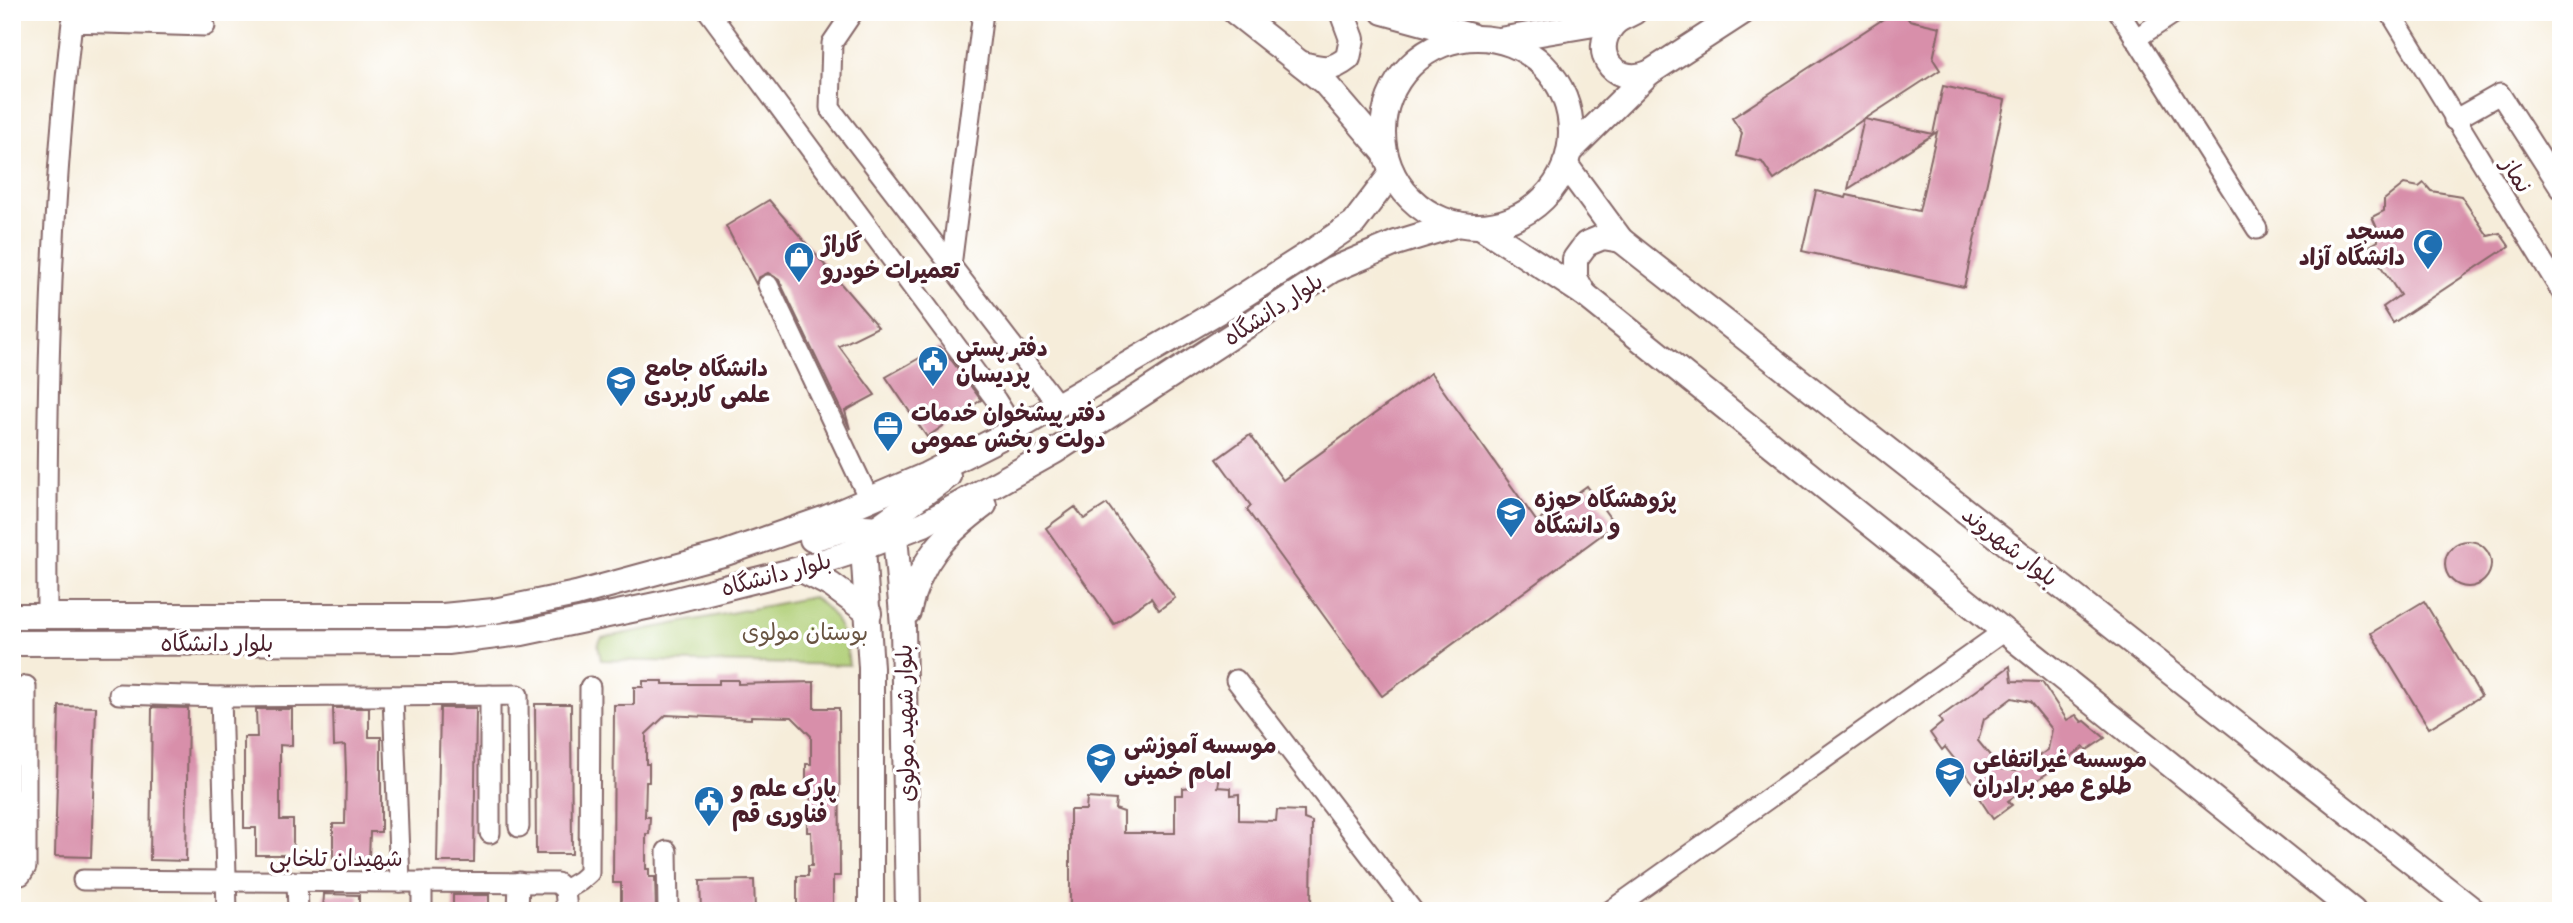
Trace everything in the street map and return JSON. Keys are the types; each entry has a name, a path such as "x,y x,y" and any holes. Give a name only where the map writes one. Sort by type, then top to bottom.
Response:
{"main road":[{"path":"1235,12 1324,82 1389,163 1404,191 1419,206 1437,218 1469,225 1584,294 2353,911"},
{"path":"1302,64 1322,69 1335,68 1348,58 1352,39 1342,12"},
{"path":"1382,12 1521,48 1541,62 1557,81 1567,104 1571,128 1567,158"},
{"path":"1626,16 1606,34 1604,52 1607,61 1618,73 1625,76 1642,76 1743,12"},
{"path":"1389,163 1383,129 1387,105 1396,83 1411,65 1430,50 1451,41 1487,38 1626,16"},
{"path":"1469,225 1510,220 1537,205 1551,190 1567,158 1649,73"},
{"name":"بلوار شهروند","path":"1567,158 1621,240 2474,911"},
{"name":"بلوار دانشگاه","path":"12,616 456,615 494,611 576,594 768,540 926,475 982,447 1219,311 1354,223 1389,163"},
{"name":"بلوار دانشگاه","path":"12,643 448,642 535,631 660,604 800,569 863,548 886,532 924,524 1055,451 1332,270 1396,243 1469,225"},
{"path":"1584,294 1575,278 1575,260 1586,244 1603,237 1621,240"},
{"path":"768,540 793,543 851,527 886,532 982,447"},
{"path":"903,625 912,595 932,552 962,522 1055,451"},
{"name":"بلوار شهید مولوی","path":"886,532 901,584 908,911"},
{"name":"بلوار شهید مولوی","path":"863,548 871,668 871,911"},
{"path":"800,569 868,604 873,587 881,581 891,580 901,584"}],"street":[{"path":"709,12 996,400 1015,430"},
{"path":"853,12 832,43 830,108 1058,405"},
{"path":"951,266 983,12"},
{"path":"2119,12 2257,229"},
{"path":"2135,39 2176,12"},
{"name":"نماز","path":"2390,12 2561,291"},
{"path":"47,616 47,401 60,126 72,22 205,26"},
{"name":"نماز","path":"2454,120 2500,94 2561,188"},
{"path":"768,285 869,499"},
{"path":"1610,911 2004,631"},
{"path":"1236,680 1413,911"},
{"path":"12,875 21,875 26,867 26,686"},
{"path":"567,911 565,890 589,873 590,687"},
{"path":"119,694 518,695 519,827"},
{"path":"393,695 400,882"},
{"path":"489,833 491,695"},
{"path":"221,696 228,911"},
{"path":"667,851 668,911"},
{"name":"شهیدان تلخابی","path":"83,880 519,882 557,883 565,890"},
{"path":"297,882 298,911"},
{"path":"422,882 422,911"},
{"path":"518,911 519,882"}],"green space":[{"name":"بوستان مولوی","path":"812,597 828,610 839,626 849,665 601,660 598,644 602,638"}],"building":[{"path":"1894,12 1904,12 1909,20 1940,27 1933,59 1940,70 1865,119 1933,134 1943,86 2005,100 1964,287 1802,251 1816,191 1919,211 1937,132 1848,189 1864,119 1774,180 1762,162 1737,156 1742,133 1732,118"},
{"name":"مسجد دانشگاه آزاد","path":"2424,183 2431,191 2461,196 2488,236 2500,233 2509,246 2393,323 2383,307 2400,295 2368,247 2378,241 2377,228 2372,217 2384,211 2384,200 2404,184 2419,187"},
{"name":"گاراژ تعمیرات خودرو","path":"769,200 878,327 839,346 875,395 845,411 850,429 779,280 768,273 758,278 756,284 726,226"},
{"name":"دفتر پستی پردیسان","path":"939,347 981,400 927,437 886,377"},
{"path":"1431,373 1537,522 1587,486 1615,525 1382,696 1247,510 1251,506 1217,459 1250,435 1283,480"},
{"path":"1107,504 1175,598 1159,610 1151,598 1114,624 1046,528 1075,507 1084,519"},
{"path":"2468,541 2484,548 2491,564 2484,580 2468,587 2452,580 2445,564 2452,548"},
{"path":"2424,601 2481,696 2429,728 2371,633"},
{"path":"2010,666 2012,681 2042,682 2067,720 2076,715 2105,738 2087,750 2084,747 2008,801 2012,805 1993,819 1979,798 1983,796 1945,747 1942,750 1930,733 1942,723 1939,718","holes":["2012,698 2030,702 2052,729 2048,750 2015,771 2001,769 1978,741 1984,719"]},
{"path":"719,680 738,680 738,684 814,682 814,708 839,708 840,876 833,876 833,911 797,911 797,876 808,876 808,866 812,866 811,832 807,832 811,782 806,782 806,764 811,764 811,736 792,717 751,716 751,719 666,715 646,734 649,782 646,782 645,817 650,817 649,834 646,834 646,869 649,869 649,877 655,877 656,911 621,911 621,883 613,883 614,705 634,705 634,687 643,687 643,681 663,681 663,684 719,684"},
{"path":"535,704 571,704 572,854 536,854"},
{"path":"59,706 96,707 91,857 55,856"},
{"path":"152,707 188,708 186,861 150,860"},
{"path":"333,708 369,708 369,737 381,737 381,832 370,832 369,859 333,859 333,824 345,824 346,772 345,745 334,746"},
{"path":"440,708 476,708 474,862 437,862"},
{"path":"256,709 292,709 292,746 280,745 280,820 293,820 293,855 256,855 256,828 244,828 244,737 257,737"},
{"path":"1193,775 1220,776 1218,787 1231,788 1231,795 1239,794 1239,820 1276,821 1277,810 1304,811 1304,819 1312,822 1311,911 1070,911 1070,810 1086,810 1087,798 1116,800 1115,809 1124,812 1124,833 1175,833 1175,795 1183,795 1183,788 1192,787"},
{"path":"754,880 755,911 701,911 700,881"},
{"path":"324,894 359,895 359,911 323,911"},
{"path":"453,895 489,895 489,911 453,911"}],"place":[{"name":"مسجد دانشگاه آزاد","path":"2428,271"},
{"name":"گاراژ تعمیرات خودرو","path":"799,284"},
{"name":"دفتر پستی پردیسان","path":"933,388"},
{"name":"دانشگاه جامع علمی کاربردی","path":"621,408"},
{"name":"دفتر پیشخوان خدمات دولت و بخش عمومی","path":"888,453"},
{"name":"پژوهشگاه حوزه و دانشگاه","path":"1511,539"},
{"name":"موسسه آموزشی امام خمینی","path":"1101,785"},
{"name":"موسسه غیرانتفاعی طلوع مهر برادران","path":"1950,799"},
{"name":"پارک علم و فناوری قم","path":"709,828"}]}
